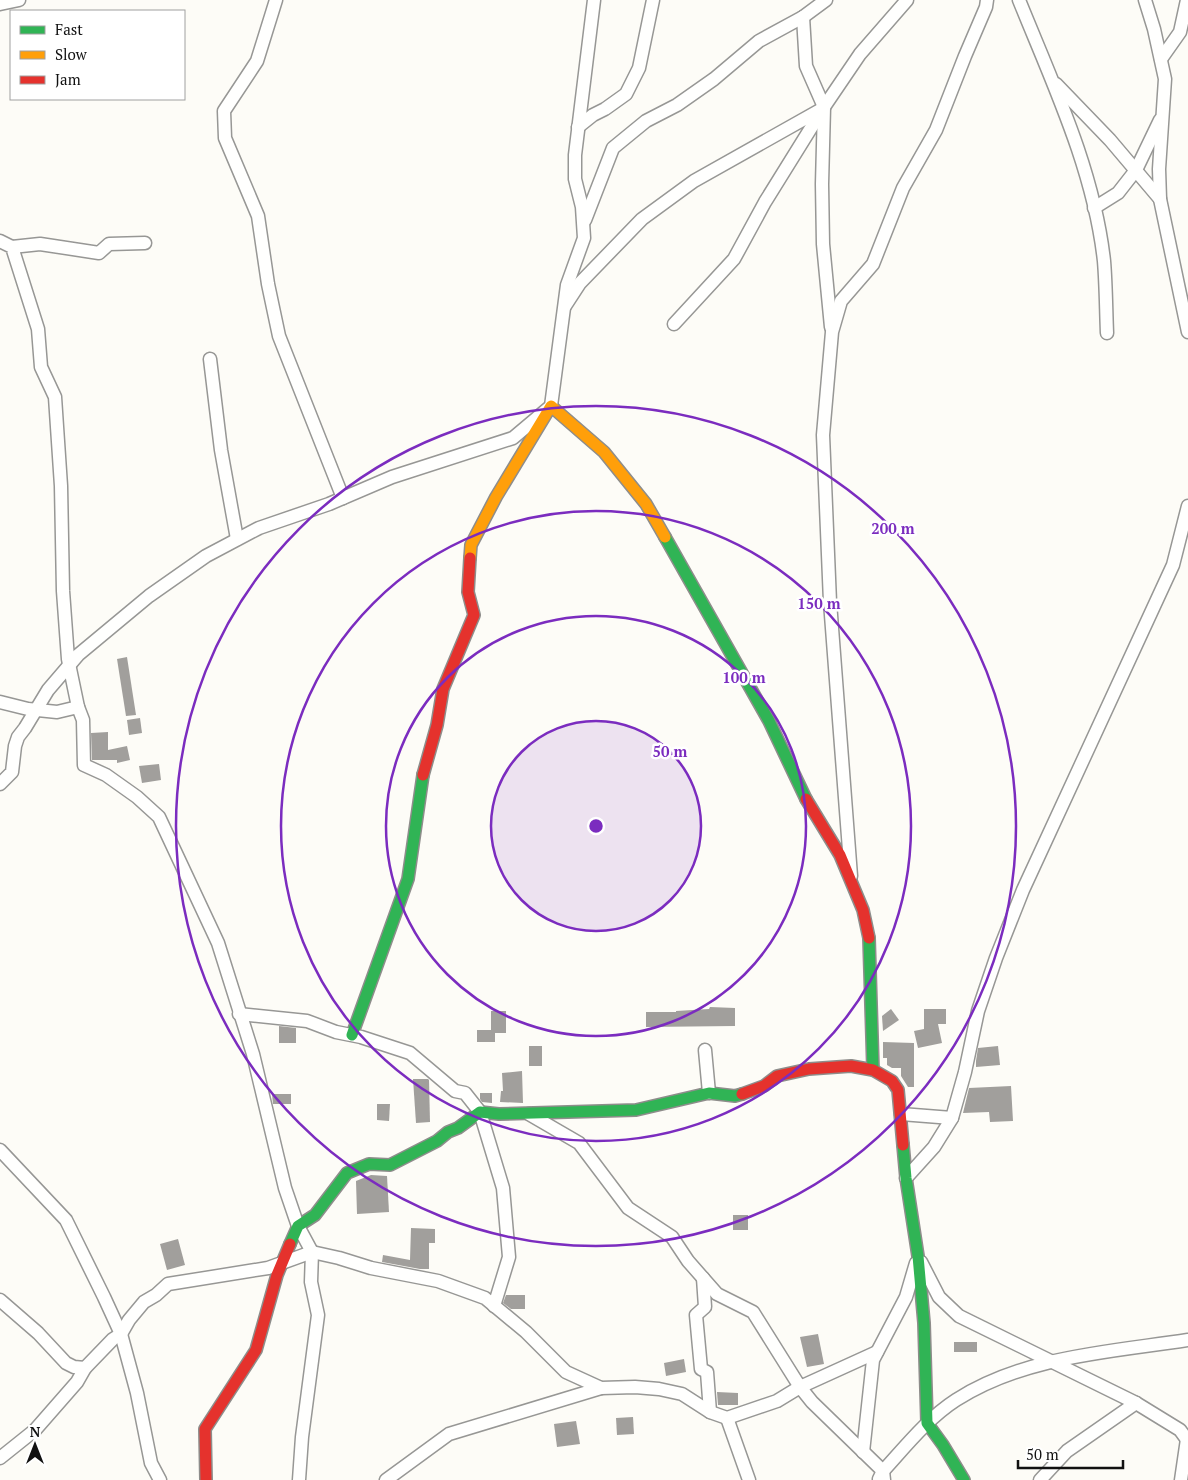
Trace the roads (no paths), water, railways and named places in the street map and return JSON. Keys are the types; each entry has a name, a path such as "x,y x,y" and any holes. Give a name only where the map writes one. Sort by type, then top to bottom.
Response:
{"street":[{"path":"0,4 19,0"},
{"path":"276,0 257,61 224,112 225,138 258,216 268,284 279,336 344,498"},
{"path":"352,1035 408,879 421,782 438,726 443,689 474,615 468,592 471,545 496,497 551,406 567,285 584,238 582,207 575,179 575,155 594,0"},
{"path":"578,127 626,94 639,68 653,0"},
{"path":"583,227 614,148 646,121 677,104 714,78 759,41 803,17 826,0"},
{"path":"674,324 734,259 765,202 824,107 860,54 907,0"},
{"path":"832,332 841,301 873,264 904,188 936,130 986,7 987,0"},
{"path":"1019,0 1052,80 1083,165 1104,260 1107,333"},
{"path":"1145,0 1165,80 1159,169 1160,199 1188,332"},
{"path":"1161,59 1180,32 1187,0"},
{"path":"803,17 806,66 824,107 823,244 832,332 823,435 830,602 852,868 851,882"},
{"path":"1052,80 1110,140 1160,199"},
{"path":"564,308 580,283 642,219 694,181 824,107"},
{"path":"1094,208 1118,193 1136,170 1162,115"},
{"path":"0,241 12,247 40,244 99,253 109,244 145,243"},
{"path":"12,247 38,329 41,367 56,398 61,486 63,591 70,664 78,707 84,720 84,765 106,775 159,817 218,944 253,1054 285,1188 298,1226 312,1252 311,1282 318,1315 302,1437 299,1480"},
{"path":"210,359 221,450 237,539"},
{"path":"0,784 12,772 18,737 48,690 78,655 149,596 206,556 259,528 344,498 392,477 513,438 551,406"},
{"path":"551,406 604,452 646,504 725,640 764,713 807,802 840,855 863,910 870,942 874,1070"},
{"path":"906,1178 934,1147 952,1118 965,1072 978,1011 996,958 1024,890 1173,565 1188,506"},
{"path":"0,702 57,712 78,707"},
{"path":"239,1014 307,1021 336,1032 410,1053 456,1091 465,1093 480,1112 503,1188 508,1257 494,1306"},
{"path":"705,1050 709,1093"},
{"path":"206,1480 205,1429 256,1350 276,1275 298,1226 316,1215 347,1173 369,1164 390,1165 438,1141 448,1132 458,1128 480,1112 499,1114 636,1110 709,1093 736,1096 764,1086 777,1076 809,1069 851,1066 874,1070 892,1081 898,1090 909,1207 918,1256 924,1322 927,1423 964,1480"},
{"path":"526,1112 579,1143 628,1208 672,1237 688,1260 717,1294 753,1312 800,1387 812,1402 863,1452 882,1477 927,1423 956,1400 998,1378 1049,1362 1188,1340"},
{"path":"901,1114 952,1118"},
{"path":"0,1150 66,1220 121,1334 137,1393 151,1462 160,1480"},
{"path":"0,1458 34,1430 77,1382 85,1368 113,1339 121,1334 129,1320 144,1302 156,1295 168,1284 268,1268 312,1252 371,1268 438,1281 485,1298 526,1332 566,1372 601,1388"},
{"path":"863,1452 873,1360 906,1297 918,1256"},
{"path":"918,1256 939,1298 959,1316 1049,1362 1136,1403 1180,1430 1187,1440 1181,1480"},
{"path":"703,1278 705,1307 696,1315 701,1369 707,1372 710,1412"},
{"path":"0,1300 38,1333 66,1363 74,1367 85,1368"},
{"path":"386,1480 449,1434 601,1388 635,1387 660,1389 682,1394 710,1412 727,1418 777,1401 800,1387 877,1352"},
{"path":"1040,1480 1067,1451 1136,1403"},
{"path":"727,1418 749,1480"}]}
